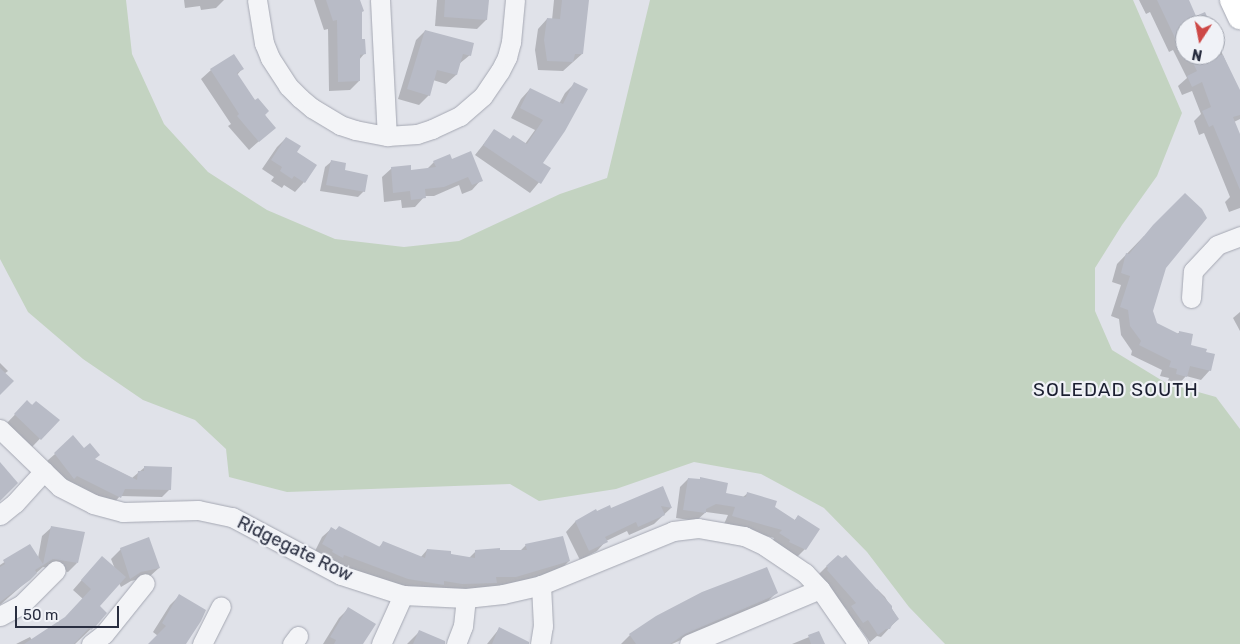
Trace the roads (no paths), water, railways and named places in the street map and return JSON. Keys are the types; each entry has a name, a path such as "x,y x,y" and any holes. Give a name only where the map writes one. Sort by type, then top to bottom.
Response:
{"main road":[{"path":"1232,0 1240,17"}],"street":[{"path":"257,0 264,43 278,73 288,86 312,108 340,125 387,136 417,134 432,130 460,116 483,96 507,57 511,42 515,0"},
{"path":"380,0 387,136"},
{"path":"1191,298 1193,271 1217,245 1240,236"},
{"name":"Ridgegate Row","path":"0,429 60,487 93,504 123,512 198,510 232,517 341,574 403,595 466,598 503,594 541,585 673,530 698,528 744,536 765,546 804,573 820,589 858,644"},
{"path":"0,515 15,503 44,472"},
{"path":"0,616 21,605 56,570"},
{"path":"91,644 104,634 145,583"},
{"path":"540,644 543,626 541,585"},
{"path":"690,644 820,589"},
{"path":"381,644 403,595"},
{"path":"456,644 464,626 466,598"},
{"path":"202,644 221,606"}],"district":[{"name":"SOLEDAD SOUTH","path":"1116,390"}]}
